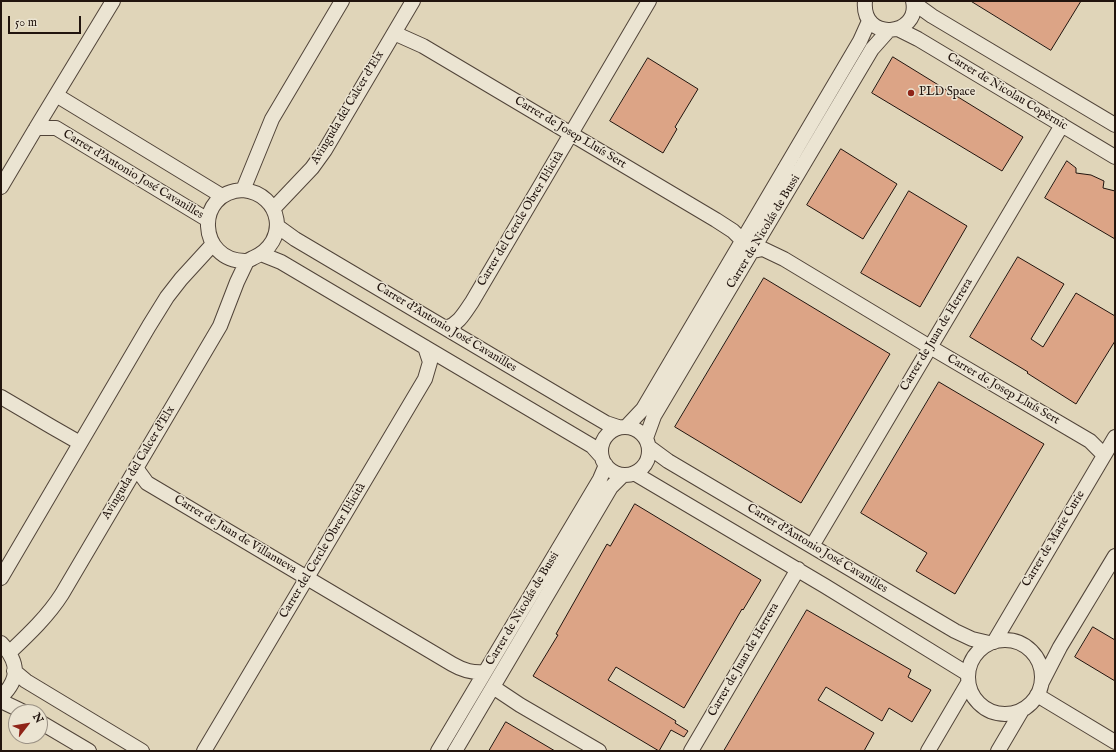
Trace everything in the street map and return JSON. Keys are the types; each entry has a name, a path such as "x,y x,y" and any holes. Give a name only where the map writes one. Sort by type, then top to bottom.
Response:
{"street":[{"path":"1,187 113,1"},
{"path":"242,190 272,119 342,1"},
{"name":"Avinguda del Calcer d'Elx","path":"274,208 312,168 325,150 412,1"},
{"name":"Carrer del Cercle Obrer Il·licità","path":"446,328 453,326 463,315 649,1"},
{"path":"913,2 932,16 1115,125"},
{"name":"Carrer de Nicolás de Bussi","path":"647,442 654,416 872,49 893,30 902,27 909,21 913,12 913,2"},
{"name":"Carrer de Nicolás de Bussi","path":"622,427 643,409 860,41 863,8"},
{"name":"Carrer de Nicolau Copèrnic","path":"863,8 874,26 883,30 893,30 918,39 1115,157"},
{"name":"Carrer de Josep Lluís Sert","path":"394,33 423,46 716,220 733,231 742,240"},
{"path":"56,95 222,196"},
{"name":"Carrer de Juan de Herrera","path":"812,546 1062,125"},
{"name":"Carrer d'Antonio José Cavanilles","path":"36,128 56,128 208,220"},
{"path":"242,190 252,191 261,196 274,208 277,219 276,231 272,244 261,254 247,261 234,259 223,254 213,244 208,234 208,220 213,206 222,196 234,191 242,190"},
{"name":"Carrer d'Antonio José Cavanilles","path":"277,226 295,239 606,424 622,427"},
{"path":"1,578 167,297 181,279 213,244"},
{"name":"Carrer de Josep Lluís Sert","path":"753,251 763,249 784,259 1090,441 1104,455"},
{"path":"261,254 281,262 592,446 611,471 619,475 638,472 646,464 649,456 647,442 639,430 622,427 612,429 604,437 601,444 603,460"},
{"name":"Avinguda del Calcer d'Elx","path":"5,648 27,636 56,603 220,326 247,261"},
{"name":"Carrer del Cercle Obrer Il·licità","path":"204,751 425,379 430,362 425,348"},
{"path":"1,396 49,426 80,442"},
{"name":"Carrer de Marie Curie","path":"992,643 1115,437"},
{"name":"Carrer d'Antonio José Cavanilles","path":"647,442 668,461 955,631 972,639 992,643"},
{"name":"Carrer de Nicolás de Bussi","path":"438,751 600,479 603,460"},
{"name":"Carrer de Juan de Villanueva","path":"136,468 147,483 463,670 476,673 485,672"},
{"path":"628,474 798,569 968,678"},
{"name":"Carrer de Nicolás de Bussi","path":"455,751 611,487 628,474"},
{"path":"998,751 1021,712 1030,705 1037,695 1060,647 1115,556"},
{"name":"Carrer de Juan de Herrera","path":"691,751 798,569"},
{"path":"1021,712 1000,714 991,712 976,701 971,692 968,678 970,664 974,656 981,648 992,643 1006,640 1018,643 1028,649 1036,658 1041,669 1042,682"},
{"path":"1,697 9,689 14,677 14,664 5,648"},
{"path":"14,671 26,681 142,751"},
{"path":"928,751 968,678"},
{"path":"493,687 520,705 599,751"},
{"path":"1037,695 1115,742"},
{"path":"48,727 89,751"}],"building":[{"path":"971,1 1081,1 1051,50"},
{"path":"893,57 1023,137 1002,171 872,93"},
{"path":"648,58 698,89 675,127 677,129 663,153 610,121"},
{"path":"841,149 897,184 863,239 807,205"},
{"path":"1067,161 1076,168 1076,173 1091,175 1104,181 1103,188 1115,191 1115,239 1045,198"},
{"path":"909,191 967,226 920,307 861,273"},
{"path":"1018,257 1064,284 1031,339 1043,347 1076,293 1115,316 1115,341 1076,404 1027,373 1028,372 970,337"},
{"path":"764,278 890,354 801,503 675,427"},
{"path":"939,382 1044,444 955,594 916,571 927,553 861,513"},
{"path":"635,504 761,580 743,610 742,609 684,708 616,667 608,680 676,721 675,723 688,731 684,737 671,730 659,751 533,676 558,635 556,634 607,544 610,546"},
{"path":"807,610 911,670 908,677 931,690 912,722 889,708 882,721 826,687 818,700 874,733 864,751 724,751"},
{"path":"1093,627 1115,640 1115,681 1075,657"},
{"path":"506,722 555,751 489,751"}],"place":[{"name":"PLD Space","path":"911,93"}]}
